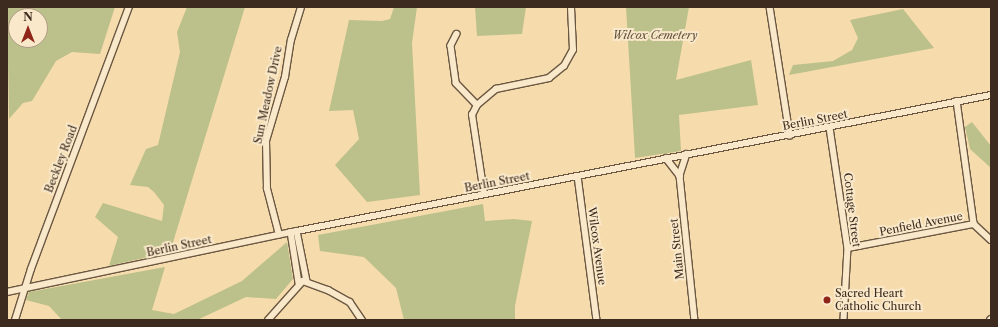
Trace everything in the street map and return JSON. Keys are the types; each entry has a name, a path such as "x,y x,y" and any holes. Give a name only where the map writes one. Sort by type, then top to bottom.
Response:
{"street":[{"name":"Beckley Road","path":"15,320 24,289 129,7"},
{"name":"Sun Meadow Drive","path":"279,235 266,177 266,141 285,77 291,40 301,7"},
{"path":"484,194 472,127 472,115 477,105 496,89 549,78 564,66 573,50 571,7"},
{"path":"770,7 790,136"},
{"path":"457,34 451,46 456,83 477,105"},
{"name":"Berlin Street","path":"7,292 291,232 666,158 790,136 991,95"},
{"path":"957,101 974,224 991,240"},
{"name":"Cottage Street","path":"830,128 848,248 844,320"},
{"name":"Main Street","path":"687,154 680,176 695,320"},
{"path":"666,158 680,176"},
{"name":"Wilcox Avenue","path":"578,176 597,320"},
{"name":"Penfield Avenue","path":"848,248 974,224"},
{"path":"298,231 307,281"},
{"path":"291,232 299,283"},
{"path":"268,320 299,283 307,281 350,302 362,320"}],"green space":[{"path":"7,7 115,7 100,54 72,52 56,61 32,101 23,103 9,119"},
{"path":"187,7 245,7 170,252 109,266 118,237 95,217 103,203 162,221 164,205 154,192 148,187 130,185 146,149 158,145 180,52 177,32"},
{"path":"394,7 417,7 412,43 420,195 367,202 335,165 359,139 353,110 329,111 349,20 382,21 390,19"},
{"path":"475,7 526,7 522,34 477,36"},
{"name":"Wilcox Cemetery","path":"626,7 689,7 676,80 751,60 758,105 679,115 681,151 635,158"},
{"path":"903,9 934,48 789,75 793,65 833,61 852,50 858,38 850,20"},
{"path":"972,122 991,146 991,168 970,149 965,127"},
{"path":"483,204 485,221 514,219 532,221 515,306 515,320 404,320 396,288 364,257 320,251 318,235"},
{"path":"287,242 293,279 276,299 246,297 197,320 62,320 49,306 26,300 29,292 165,267 152,310 174,314 242,281"}],"place":[{"name":"Sacred Heart Catholic Church","path":"827,300"}]}
